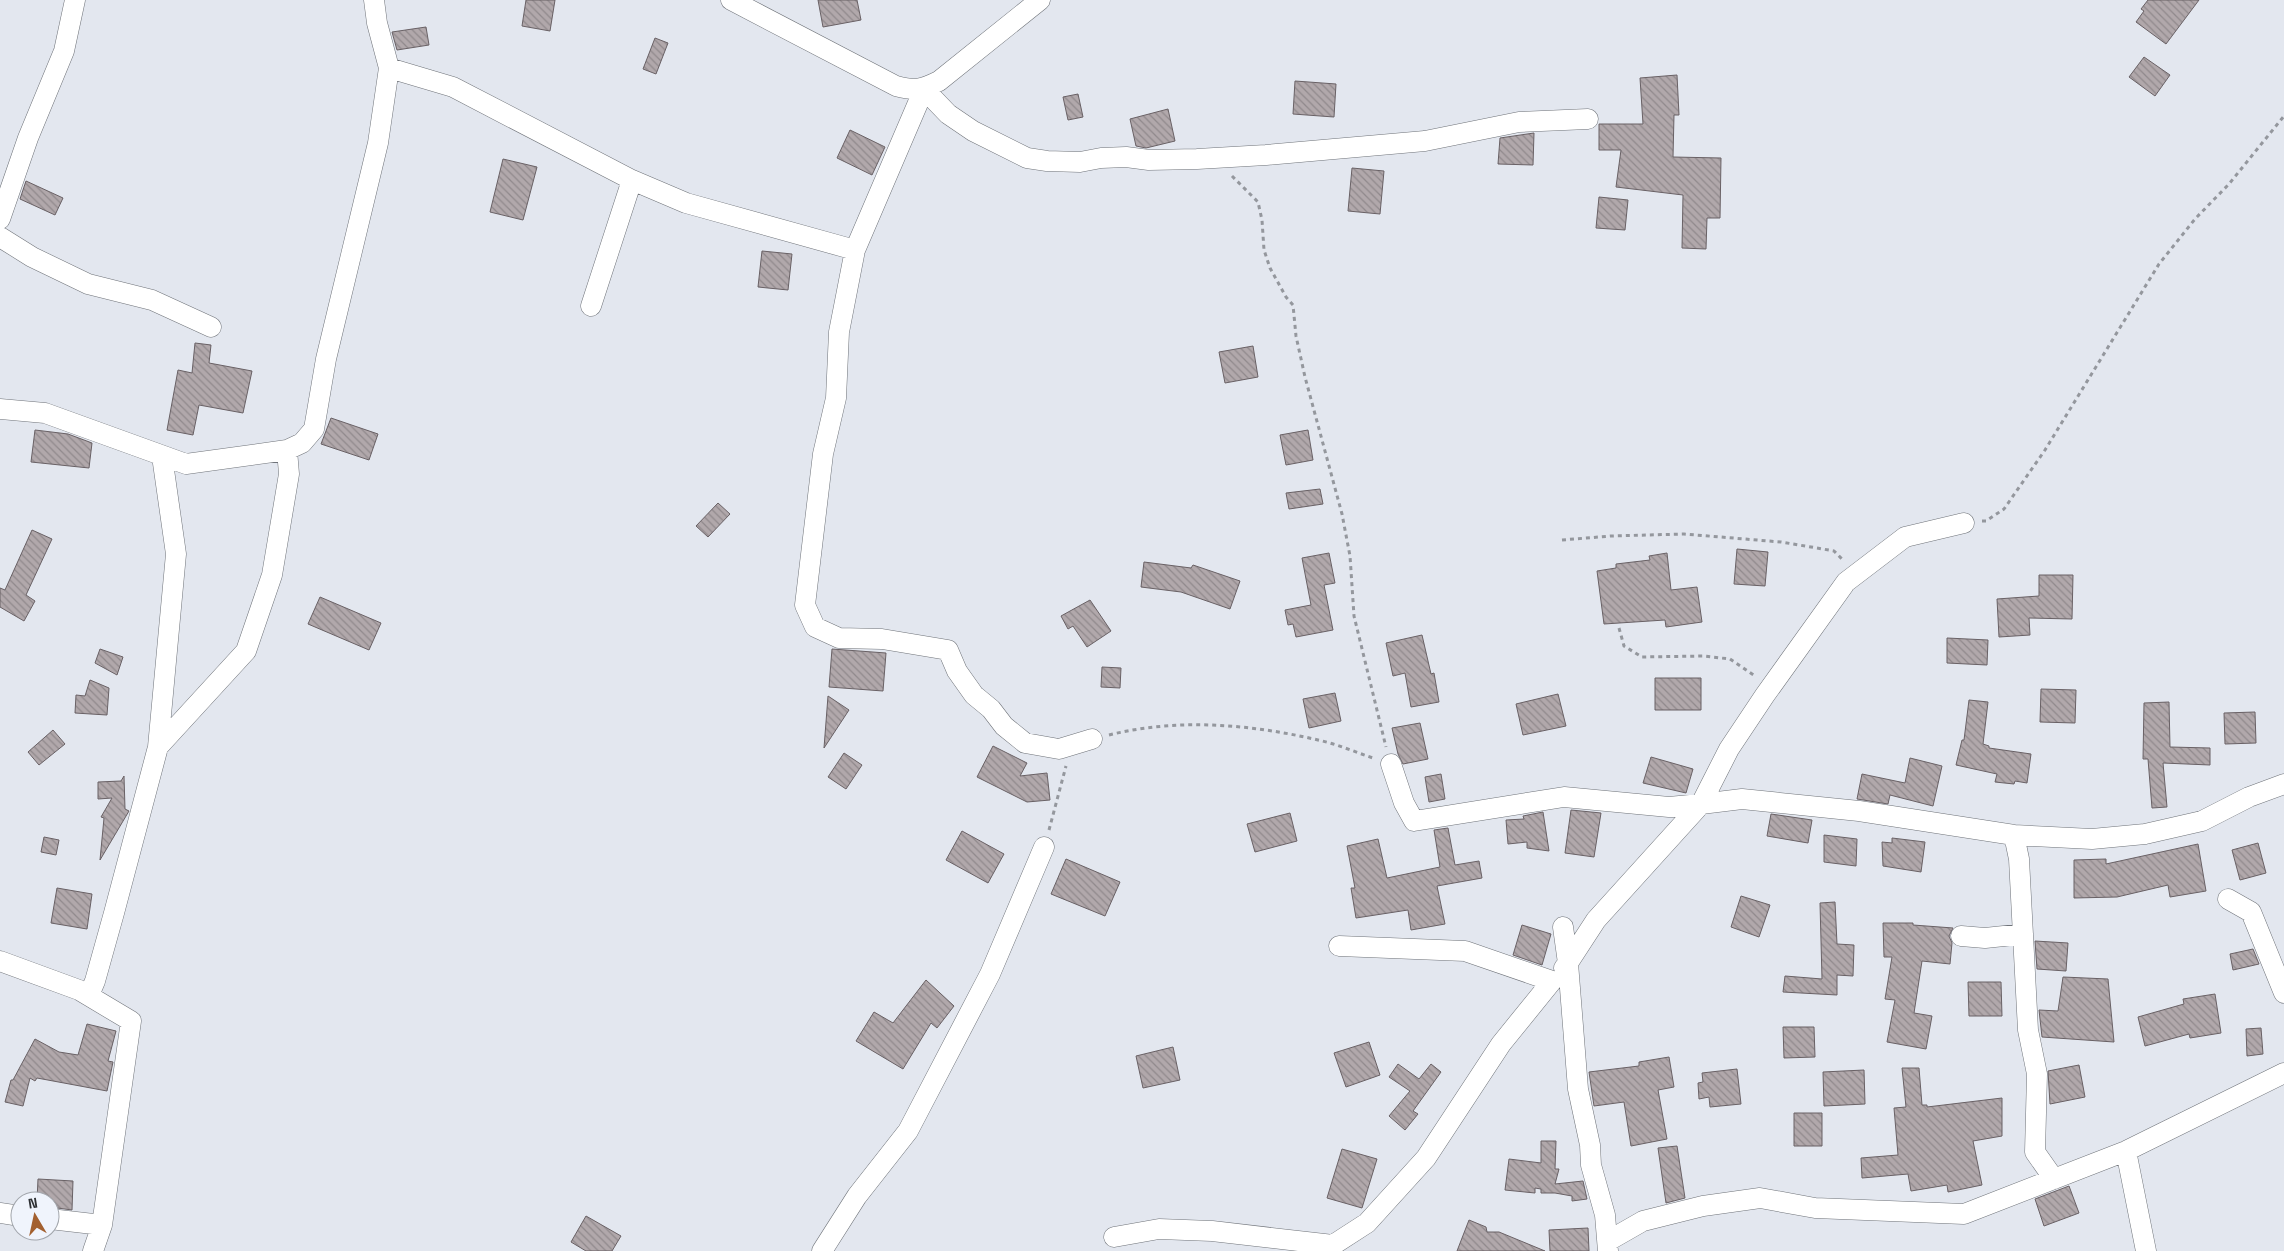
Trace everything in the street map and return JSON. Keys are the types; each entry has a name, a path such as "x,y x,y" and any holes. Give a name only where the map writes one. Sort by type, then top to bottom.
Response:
{"street":[{"path":"0,219 28,138 64,51 75,0"},
{"path":"0,409 45,413 186,464 287,450 302,443 314,429 326,359 378,143 389,68 377,23 374,0"},
{"path":"731,0 896,86 910,90 924,89 939,81 1040,0"},
{"path":"389,68 453,87 632,180 686,203 855,250"},
{"path":"924,89 948,114 967,127 1027,158 1080,162 1102,158 1126,157 1149,160 1218,158 1383,146 1425,141 1519,122 1588,119"},
{"path":"924,89 855,250 839,332 836,398 822,454 805,605 815,627 839,638 882,639 948,650 957,670 974,695 991,709 1004,726 1025,743 1058,748 1092,739"},
{"path":"592,306 632,180"},
{"path":"0,237 32,257 88,284 152,300 211,327"},
{"path":"158,746 246,651 272,575 289,474 287,450"},
{"path":"89,996 112,923 158,746 176,554 162,456"},
{"path":"1114,1237 1159,1229 1212,1231 1331,1248 1367,1223 1426,1158 1501,1044 1568,963 1596,920 1700,804 1729,750 1765,695 1846,582 1905,537 1964,522"},
{"path":"1391,764 1404,803 1414,821 1564,797 1669,807 1742,799 1859,811 2014,835 2092,839 2145,834 2202,821 2249,797 2284,784"},
{"path":"2014,835 2020,859 2028,1030 2036,1074 2035,1152 2054,1179"},
{"path":"822,1251 857,1196 908,1132 990,974 1044,846"},
{"path":"2228,898 2251,912 2284,993"},
{"path":"1563,927 1568,963 1578,1089 1590,1145 1591,1165 1605,1215 1608,1246"},
{"path":"1961,936 1992,938 2023,934"},
{"path":"1339,946 1465,951 1552,981"},
{"path":"0,961 89,996 131,1021 102,1225 93,1251"},
{"path":"1608,1246 1643,1221 1703,1206 1760,1198 1815,1208 1964,1214 2126,1150 2282,1072"},
{"path":"2126,1150 2146,1251"},
{"path":"60,1220 102,1225"}],"path":[{"path":"1964,522 1986,521 2004,509 2045,450 2159,264 2195,219 2229,184 2284,116"},
{"path":"1218,158 1229,174 1258,202 1262,220 1264,250 1270,268 1293,306 1296,336 1305,377 1342,514 1350,556 1354,616 1391,764"},
{"path":"1562,540 1611,536 1684,534 1781,542 1834,551 1844,560 1846,582"},
{"path":"1618,628 1624,646 1642,657 1703,656 1730,659 1755,675 1765,695"},
{"path":"1092,739 1123,732 1194,724 1242,726 1319,740 1391,764"},
{"path":"1044,846 1067,760"}],"building":[{"path":"526,0 555,0 550,31 522,26"},
{"path":"818,0 857,0 861,20 823,27"},
{"path":"2148,0 2199,0 2166,44 2136,22 2144,11 2141,9"},
{"path":"426,27 429,45 397,50 392,32"},
{"path":"655,38 668,43 656,74 643,69"},
{"path":"2144,57 2170,75 2155,96 2129,77"},
{"path":"1677,75 1679,115 1674,115 1673,157 1721,158 1720,218 1707,218 1706,249 1682,248 1683,195 1616,187 1621,150 1599,150 1599,124 1643,124 1640,78"},
{"path":"1295,81 1336,84 1334,117 1293,114"},
{"path":"1078,94 1083,117 1068,120 1063,97"},
{"path":"1168,109 1175,141 1146,148 1136,146 1130,119"},
{"path":"850,130 885,147 872,175 837,158"},
{"path":"1534,133 1533,165 1498,164 1500,138"},
{"path":"503,159 537,167 523,220 490,212"},
{"path":"1352,168 1384,171 1380,214 1348,211"},
{"path":"26,181 63,198 55,215 20,199"},
{"path":"1599,197 1628,200 1625,230 1596,228"},
{"path":"762,251 792,254 788,290 758,287"},
{"path":"195,343 211,345 209,363 252,371 243,413 199,405 193,435 167,430 178,370 192,373"},
{"path":"1253,346 1258,377 1225,383 1219,352"},
{"path":"331,418 378,434 369,460 321,444"},
{"path":"35,430 68,434 92,443 89,468 31,462"},
{"path":"1308,430 1313,460 1286,465 1280,435"},
{"path":"1320,489 1323,504 1289,509 1286,493"},
{"path":"718,503 730,514 708,537 696,526"},
{"path":"32,530 52,539 26,595 35,601 24,621 0,607 0,588 5,590"},
{"path":"1737,549 1768,552 1765,586 1734,584"},
{"path":"1329,553 1335,583 1324,585 1333,630 1296,637 1293,624 1288,625 1285,610 1311,605 1302,558"},
{"path":"1667,553 1671,590 1697,587 1702,622 1666,627 1665,620 1604,624 1597,571 1616,568 1616,564 1650,560 1649,556"},
{"path":"1144,562 1191,568 1193,565 1240,581 1230,609 1181,592 1141,587"},
{"path":"2039,575 2073,575 2072,619 2029,618 2030,635 1999,637 1997,599 2039,596"},
{"path":"320,597 381,623 369,650 308,624"},
{"path":"1090,600 1111,631 1087,647 1073,626 1068,629 1061,616"},
{"path":"1422,635 1431,674 1434,673 1439,702 1411,707 1405,673 1393,676 1386,643"},
{"path":"1947,638 1988,640 1987,665 1947,663"},
{"path":"100,649 123,657 117,675 95,663"},
{"path":"832,649 886,653 883,691 829,687"},
{"path":"1102,667 1121,668 1120,688 1101,687"},
{"path":"1655,678 1701,678 1701,710 1655,710"},
{"path":"90,680 109,688 107,715 75,713 76,695 85,696"},
{"path":"2041,689 2076,690 2075,723 2040,722"},
{"path":"1335,693 1341,721 1309,728 1303,699"},
{"path":"1558,694 1566,726 1523,735 1516,704"},
{"path":"828,696 849,710 824,748"},
{"path":"1969,700 1988,702 1983,744 1989,746 1989,748 2031,754 2027,783 2015,781 2014,784 1995,782 1997,774 1956,765 1962,740 1964,740"},
{"path":"2169,702 2170,747 2210,748 2210,765 2163,763 2167,807 2152,808 2148,759 2143,759 2144,703"},
{"path":"2255,712 2256,743 2225,744 2224,713"},
{"path":"1420,723 1428,759 1403,764 1398,754 1392,728"},
{"path":"53,730 65,744 39,765 28,752"},
{"path":"993,746 1027,763 1020,776 1047,773 1050,800 1027,802 977,777"},
{"path":"844,753 862,765 846,789 828,777"},
{"path":"1651,757 1693,769 1686,793 1643,783"},
{"path":"1910,758 1942,766 1933,806 1890,795 1888,804 1857,799 1862,774 1905,783"},
{"path":"1441,774 1445,799 1429,802 1425,777"},
{"path":"124,776 125,809 129,811 100,860 104,818 101,817 112,798 98,799 98,782 121,781"},
{"path":"1571,810 1601,813 1594,857 1565,853"},
{"path":"1543,812 1549,851 1527,848 1527,842 1508,844 1506,820 1524,819 1523,816"},
{"path":"1290,813 1297,841 1255,852 1247,824"},
{"path":"1771,814 1812,820 1808,843 1767,836"},
{"path":"1448,828 1455,865 1479,861 1482,878 1437,886 1445,924 1411,930 1408,910 1356,918 1351,888 1355,888 1347,846 1378,839 1387,878 1440,867 1434,830"},
{"path":"962,831 1004,854 988,883 946,860"},
{"path":"1824,835 1857,839 1856,866 1824,862"},
{"path":"44,837 59,840 56,855 41,852"},
{"path":"1892,838 1925,842 1921,872 1883,866 1882,842 1892,843"},
{"path":"2258,843 2266,873 2240,880 2232,850"},
{"path":"2198,844 2206,891 2170,897 2168,885 2117,897 2074,898 2074,860 2106,859 2106,864"},
{"path":"1066,859 1120,882 1105,916 1051,894"},
{"path":"57,888 92,894 87,929 51,923"},
{"path":"1741,896 1770,905 1759,937 1731,927"},
{"path":"1835,902 1837,944 1854,945 1853,976 1837,975 1837,995 1783,992 1785,976 1822,979 1820,903"},
{"path":"1883,923 1913,923 1913,925 1953,928 1949,936 1952,943 1950,964 1922,961 1914,1013 1932,1016 1926,1049 1887,1042 1895,1000 1885,999 1892,957 1884,957"},
{"path":"1522,925 1551,934 1542,965 1513,955"},
{"path":"2035,941 2068,943 2066,971 2037,969"},
{"path":"2253,949 2259,964 2233,970 2230,954"},
{"path":"2063,977 2108,979 2114,1042 2042,1037 2039,1010 2058,1011"},
{"path":"926,980 954,1006 937,1028 931,1023 903,1069 856,1041 874,1012 893,1023"},
{"path":"1968,982 2001,982 2002,1016 1969,1016"},
{"path":"2215,994 2221,1033 2190,1038 2189,1034 2145,1046 2138,1017 2184,1004 2183,999"},
{"path":"87,1024 116,1031 108,1061 113,1062 107,1091 37,1078 35,1081 30,1078 23,1106 5,1102 11,1080 13,1080 35,1039 59,1052 78,1055"},
{"path":"1783,1027 1814,1027 1815,1057 1784,1058"},
{"path":"2261,1028 2263,1054 2247,1056 2246,1029"},
{"path":"1369,1042 1380,1075 1346,1087 1334,1053"},
{"path":"1173,1047 1180,1080 1143,1088 1136,1056"},
{"path":"1669,1057 1674,1087 1658,1090 1667,1139 1631,1146 1624,1102 1594,1106 1589,1072 1639,1066 1639,1062"},
{"path":"1398,1064 1419,1079 1431,1064 1441,1072 1413,1111 1418,1114 1405,1130 1389,1116 1410,1091 1389,1077"},
{"path":"2079,1065 2085,1097 2050,1104 2048,1071"},
{"path":"1902,1068 1919,1068 1922,1105 1927,1105 1927,1107 2002,1098 2002,1136 1973,1141 1982,1185 1948,1192 1947,1185 1911,1191 1908,1174 1862,1178 1861,1158 1898,1155 1894,1108 1906,1107"},
{"path":"1737,1069 1741,1104 1710,1107 1709,1097 1699,1099 1698,1083 1703,1082 1702,1073"},
{"path":"1864,1070 1865,1104 1824,1106 1823,1072"},
{"path":"1794,1113 1822,1113 1822,1146 1794,1146"},
{"path":"1541,1141 1556,1141 1555,1169 1559,1169 1555,1184 1583,1181 1587,1199 1572,1201 1572,1196 1541,1193 1541,1189 1535,1188 1535,1193 1505,1190 1509,1159 1541,1163"},
{"path":"1677,1146 1685,1198 1666,1203 1658,1148"},
{"path":"1342,1149 1377,1159 1362,1208 1327,1198"},
{"path":"38,1179 73,1181 72,1210 60,1208 60,1191 37,1191"},
{"path":"2069,1186 2079,1213 2044,1226 2035,1199"},
{"path":"586,1216 621,1236 612,1251 586,1251 571,1242"},
{"path":"1469,1220 1486,1227 1487,1232 1499,1232 1545,1251 1457,1251"},
{"path":"1588,1228 1589,1251 1550,1251 1549,1230"}]}
